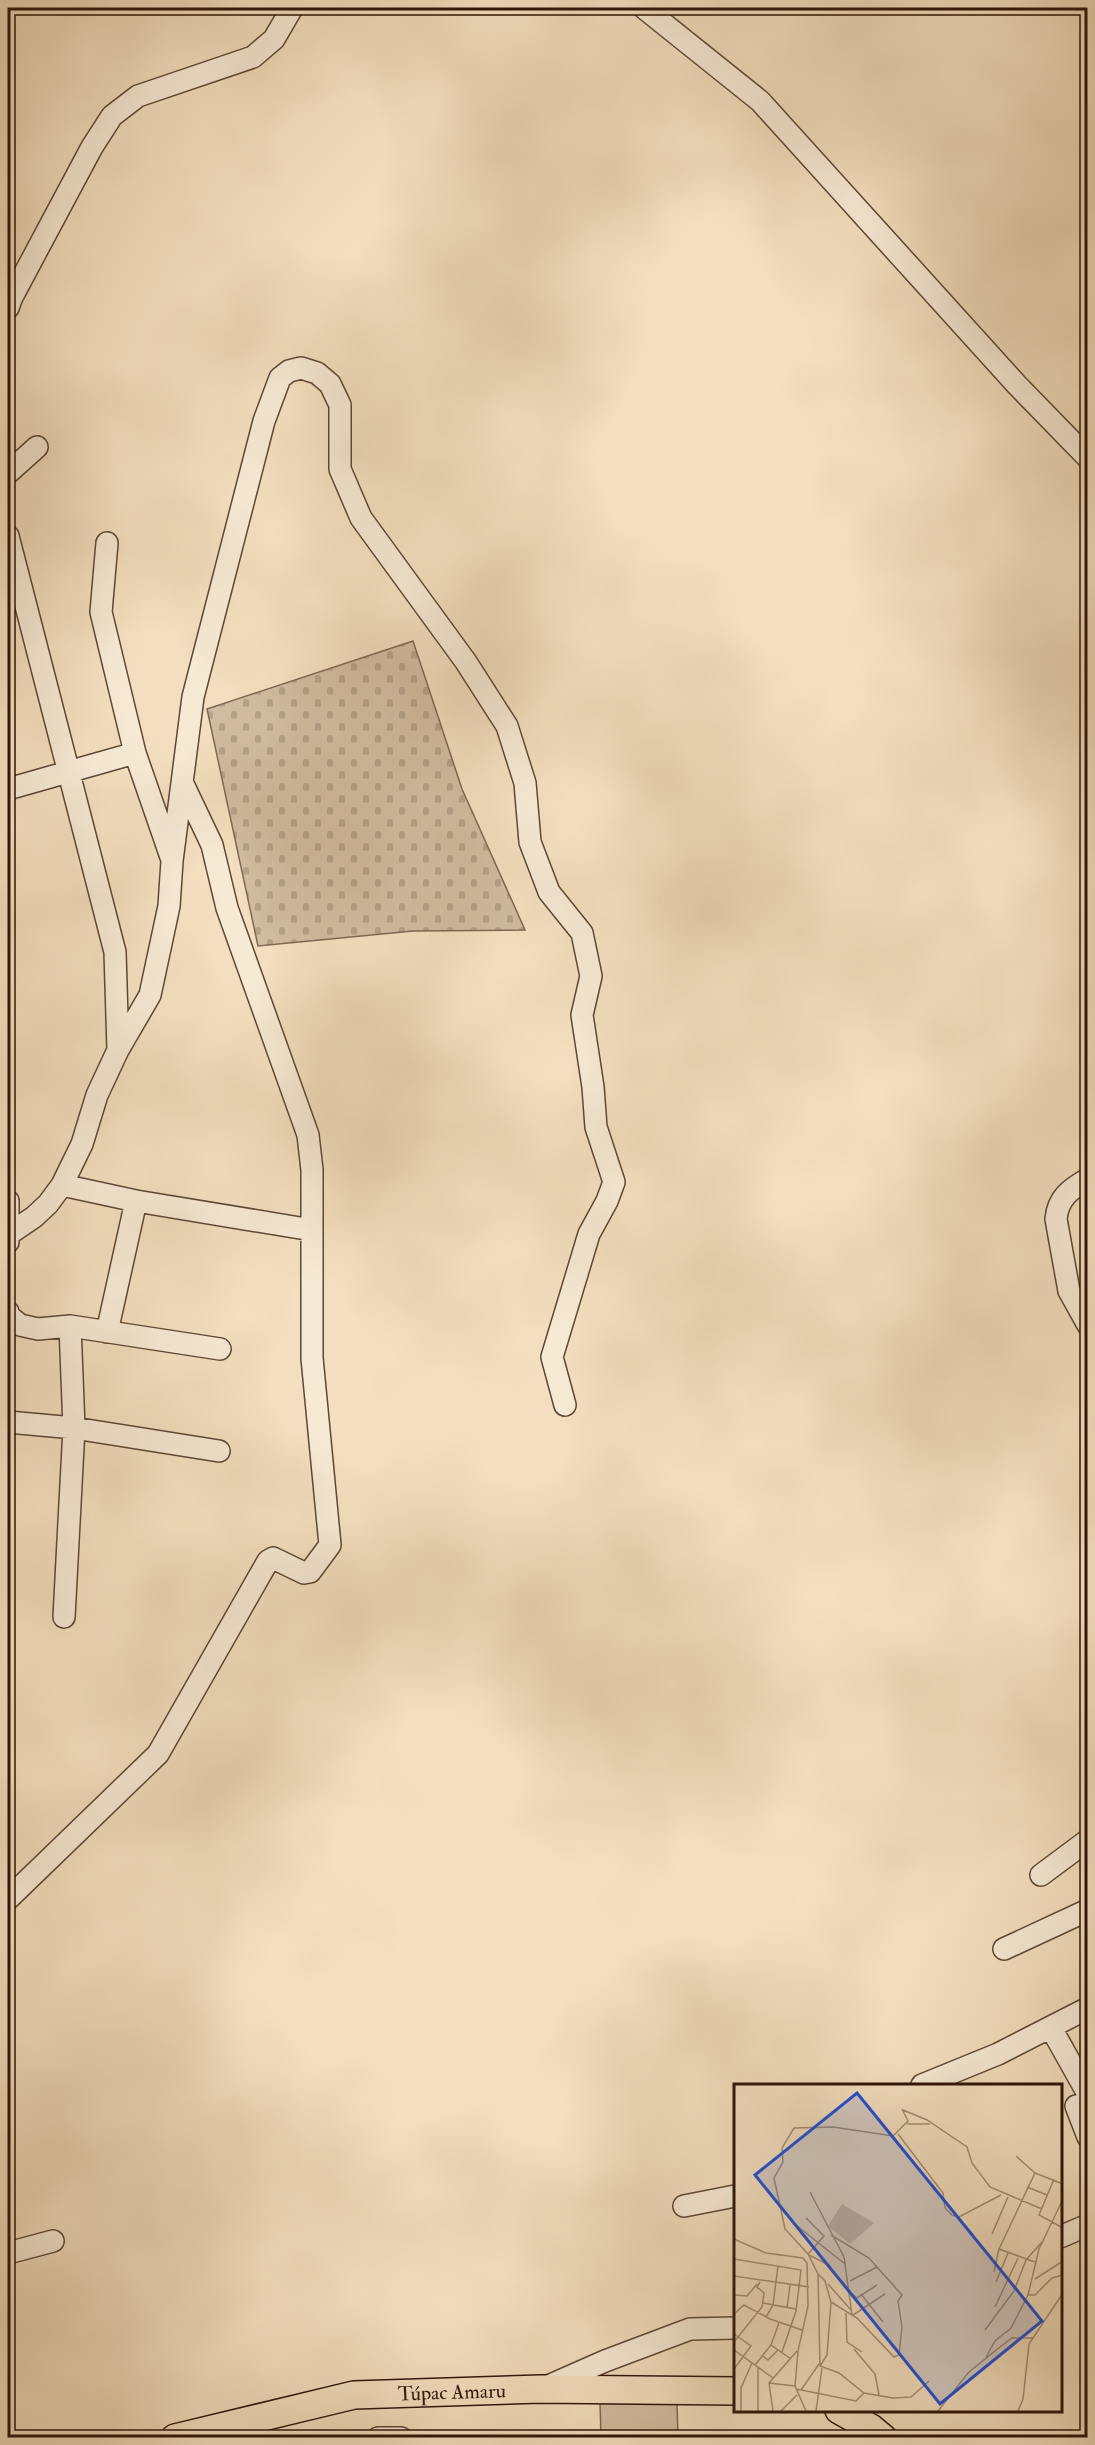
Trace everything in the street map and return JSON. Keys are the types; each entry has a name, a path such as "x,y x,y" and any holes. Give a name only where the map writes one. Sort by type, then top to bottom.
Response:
{"main road":[{"name":"Túpac Amaru","path":"175,2438 354,2395 540,2389 734,2391"},
{"path":"843,2412 872,2427 883,2438"}],"street":[{"path":"8,308 92,147 112,116 138,96 253,57 274,39 292,8"},
{"path":"644,8 760,101 1033,402 1088,458"},
{"path":"8,1238 48,1204 62,1185 82,1144 98,1095 118,1050 150,995 169,906 172,861 193,697 264,421 280,378 289,371 301,368 317,373 330,384 340,405 340,469 361,518 466,662 507,726 525,783 530,842 549,892 582,933 591,976 582,1016 593,1087 596,1127 614,1182 607,1201 589,1234 552,1357 565,1405"},
{"path":"8,473 37,447"},
{"path":"8,536 115,952 118,1050"},
{"path":"107,543 101,612 135,753 172,861"},
{"path":"8,789 135,753"},
{"path":"8,1899 158,1754 268,1561 273,1558 304,1573 309,1572 330,1545 312,1358 312,1170 308,1135 227,908 212,845 183,784"},
{"path":"1088,1179 1068,1191 1057,1209 1056,1219 1069,1291 1088,1324"},
{"path":"62,1185 136,1201 312,1230"},
{"path":"8,1201 8,1238"},
{"path":"107,1332 136,1201"},
{"path":"8,1312 8,1315 20,1325 39,1329 70,1326 220,1349"},
{"path":"64,1617 74,1428 70,1326"},
{"path":"8,1422 74,1428 219,1451"},
{"path":"1041,1875 1088,1840"},
{"path":"1004,1949 1088,1910"},
{"path":"924,2084 998,2054 1088,2008"},
{"path":"1051,2028 1088,2137"},
{"path":"684,2206 734,2196"},
{"path":"1062,2236 1088,2225"},
{"path":"8,2253 53,2241"},
{"path":"540,2389 605,2361 690,2329 734,2328"},
{"path":"378,2438 401,2438"}],"green space":[{"path":"413,641 462,789 525,930 413,931 258,946 207,709"},
{"path":"677,2402 678,2437 601,2437 600,2403"}]}
